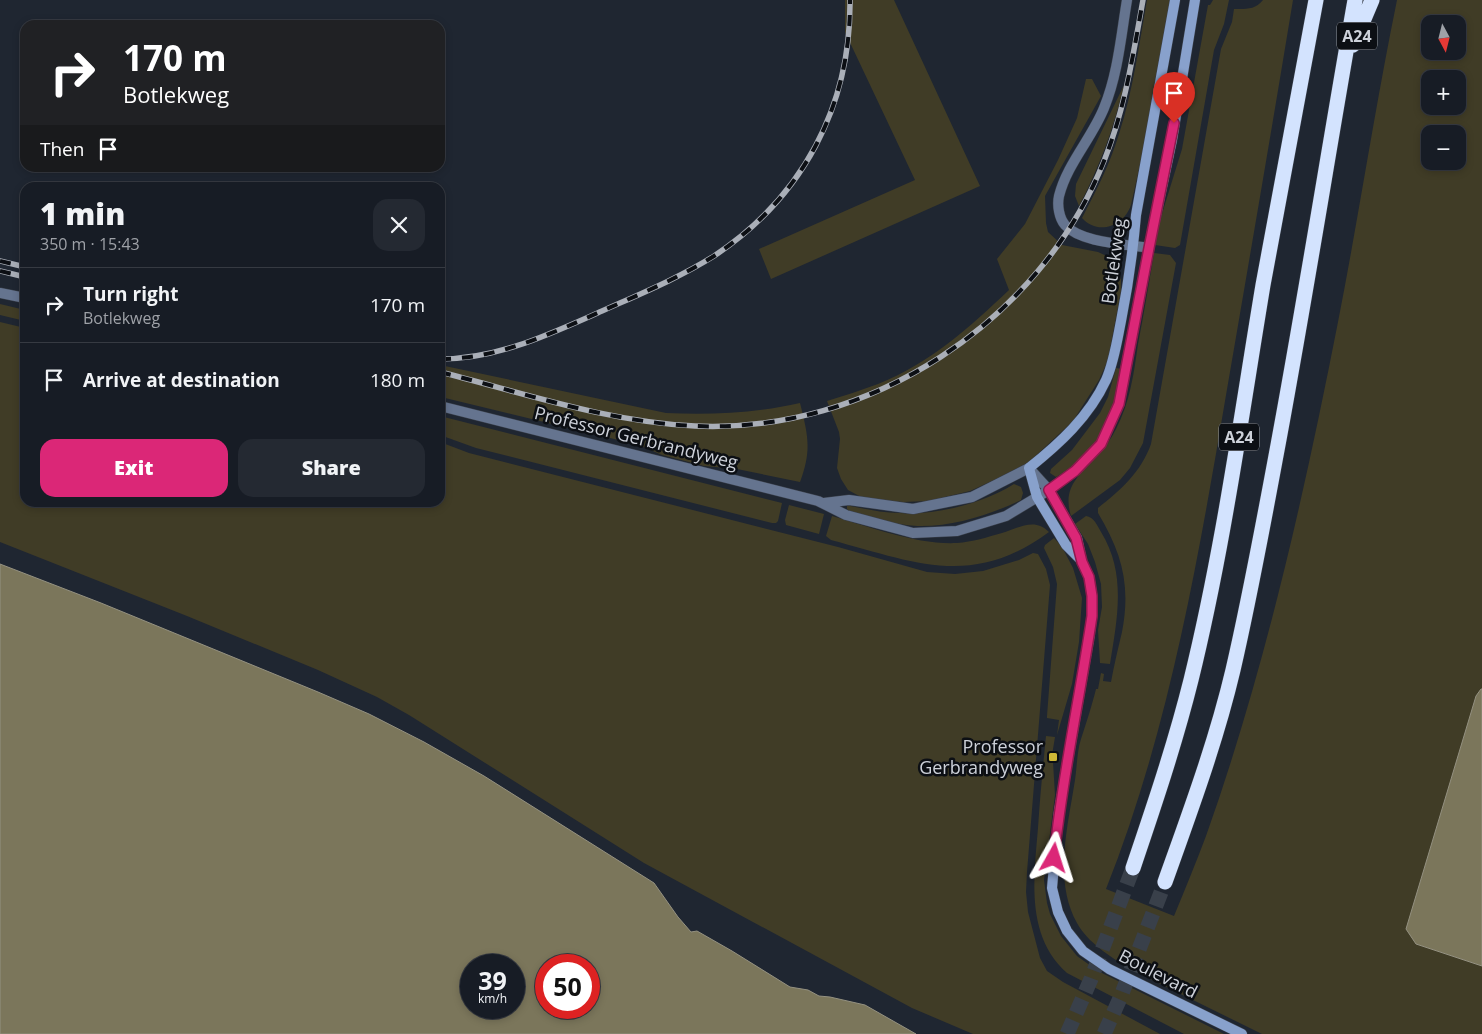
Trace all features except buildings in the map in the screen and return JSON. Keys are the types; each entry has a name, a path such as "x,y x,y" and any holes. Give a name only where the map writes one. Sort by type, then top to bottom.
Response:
{"highway":[{"name":"A24","path":"1133,868 1173,743 1190,680 1215,567 1316,0"},
{"name":"A24","path":"1165,882 1201,780 1233,671 1290,379 1355,0"},
{"name":"A24","path":"1342,72 1372,0"}],"main road":[{"name":"Botlekweg","path":"1029,468 1065,438 1082,418 1106,380 1115,351 1134,245 1136,216 1176,0"},
{"name":"Botlekweg","path":"1049,490 1075,471 1101,444 1111,426 1119,404 1170,148 1196,0"},
{"path":"1029,468 1037,497 1066,545 1082,562"},
{"path":"1049,490 1076,538 1082,562"},
{"name":"Boulevard","path":"1082,562 1089,577 1092,596 1092,616 1059,811 1052,888 1058,912 1067,931 1083,951 1109,969 1242,1034"}],"street":[{"path":"1127,0 1109,95 1096,125 1067,175 1058,205 1063,223 1074,233 1088,238 1149,248"},
{"path":"0,292 20,297"},
{"name":"Professor Gerbrandyweg","path":"445,407 824,503 846,515 913,533 957,532 1006,516 1037,497"},
{"path":"1029,468 1049,490"},
{"name":"Professor Gerbrandyweg","path":"824,503 849,500 913,509 972,496 1029,468"},
{"name":"Botlekweg","path":"1037,497 1049,490"}],"shaded area":[{"path":"845,0 894,0 980,186 771,279 759,249 915,180 845,32"},
{"path":"1147,0 1172,0 1149,124 1131,205 1128,212 1117,223 1110,226 1095,227 1082,218 1107,167 1124,118"},
{"path":"1213,0 1229,0 1224,24 1214,50 1180,245 1175,248 1155,245 1160,220 1182,149 1208,5"},
{"path":"1263,0 1293,0 1191,587 1164,710 1128,830 1106,889 1174,916 1206,836 1227,773 1265,646 1297,517 1346,282 1381,80 1397,0 1482,0 1482,1034 1262,1034 1128,968 1107,954 1087,937 1077,923 1066,889 1064,853 1080,744 1096,689 1098,689 1101,673 1104,674 1103,681 1111,682 1125,615 1125,584 1119,556 1098,513 1098,508 1115,494 1136,472 1151,444 1221,49 1232,22 1234,9 1257,6"},
{"path":"1086,79 1092,79 1101,96 1045,196 1046,223 1048,232 1062,245 1098,252 1111,258 1119,272 1121,291 1108,360 1099,380 1073,421 1029,462 970,491 928,501 903,502 863,498 848,490 837,468 839,432 827,401 878,384 914,366 964,331 1009,290 997,259 1025,224 1058,160 1077,118"},
{"path":"1124,85 1116,117 1105,147 1079,206 1075,196 1076,184"},
{"path":"1154,253 1170,255 1176,263 1143,443 1130,468 1120,480 1071,516 1069,506 1070,490 1078,476 1107,444 1125,408 1133,377"},
{"path":"0,304 20,309 20,320 0,315"},
{"path":"0,322 20,327 20,507 445,507 445,444 469,453 838,547 927,572 955,574 983,571 1019,560 1033,553 1038,554 1046,569 1050,585 1027,872 1028,912 1040,958 1047,971 1063,982 1160,1034 973,1034 912,1008 644,863 409,715 377,697 318,670 187,616 0,542"},
{"path":"445,366 666,413 734,412 800,403 808,442 804,471 800,482 737,469 704,466 662,455 639,445 445,398"},
{"path":"1116,368 1122,369 1119,393 1117,403 1105,428 1075,464 1056,477 1050,473 1051,469 1072,450 1100,413 1108,397"},
{"path":"445,417 782,503 778,521 772,523 476,448 445,437"},
{"path":"1014,484 1021,487 1023,493 1021,500 984,515 944,524 917,526 900,524 847,509 847,506 850,506 874,511 913,513 943,510 989,497"},
{"path":"789,505 824,514 819,534 786,525 785,520"},
{"path":"832,516 910,538 942,543 974,540 1032,524 1038,525 1049,532 1021,550 994,560 968,565 942,566 889,556 831,540 826,536"},
{"path":"1086,516 1095,522 1109,548 1117,580 1117,614 1110,664 1100,663 1098,630 1102,607 1101,584 1088,544 1075,524"},
{"path":"1054,538 1062,547 1073,568 1082,598 1079,642 1072,684 1057,735 1059,720 1047,718 1047,716 1057,584 1053,567 1044,548"},
{"path":"0,564 101,603 318,692 369,714 424,742 484,776 654,883 691,932 697,931 790,987 808,990 819,996 865,1005 916,1034 0,1034"},
{"path":"1481,689 1482,966 1416,944 1406,929 1476,696"},
{"path":"1046,736 1055,737 1051,761 1053,762 1055,795 1044,880 1050,914 1061,936 1077,956 1098,971 1224,1034 1184,1034 1067,973 1054,958 1044,942 1038,924 1034,886"}],"tunnel":[{"path":"1067,1034 1091,979 1133,868"},
{"path":"1104,1034 1121,996 1165,882"}],"railway":[{"path":"445,359 482,355 503,350 563,328 645,292 687,271 714,256 745,232 773,206 796,177 816,146 831,112 842,76 848,39 850,0"},
{"path":"445,373 598,413 630,419 695,426 760,424 823,411 884,388 941,357 992,318 1038,271 1075,219 1104,161 1118,122 1128,82 1143,0"},
{"path":"0,261 20,266"},
{"path":"0,271 20,276"}],"place":[{"name":"Professor Gerbrandyweg","path":"1053,757"}],"route":[{"path":"1054,858 1059,811 1092,616 1092,596 1089,577 1082,562 1076,538 1049,490 1075,471 1101,444 1111,426 1119,404 1174,123"}]}
